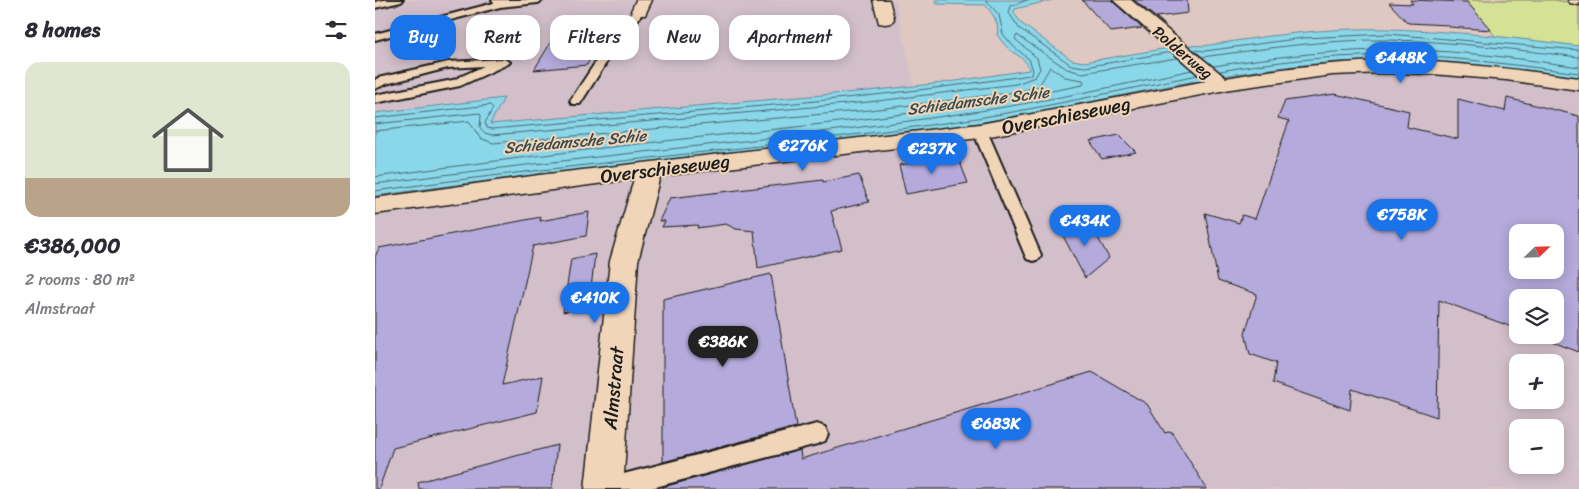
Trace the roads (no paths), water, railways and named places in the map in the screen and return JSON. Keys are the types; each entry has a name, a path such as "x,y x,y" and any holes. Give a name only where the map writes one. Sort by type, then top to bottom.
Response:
{"street":[{"path":"881,0 885,19"},
{"name":"Polderweg","path":"1121,0 1220,82"},
{"name":"Overschieseweg","path":"375,206 649,170 980,131 1029,124 1220,82 1329,70 1417,67 1500,73 1579,84"},
{"name":"Almstraat","path":"604,489 624,261 649,170"}],"lane":[{"path":"375,5 398,0"},
{"path":"375,37 498,2 539,0"},
{"path":"576,101 641,6"},
{"path":"375,85 382,81 448,65 504,62 456,84 375,100"},
{"path":"980,131 1033,255"},
{"path":"608,489 817,434"}],"water":[{"name":"Schiedamsche Schie","path":"935,0 1052,0 1015,9 1014,13 1022,24 1072,60 1084,62 1187,45 1204,46 1296,33 1343,29 1389,29 1484,35 1579,46 1579,78 1415,62 1360,61 1308,64 1206,79 1002,119 951,127 519,177 375,196 375,113 504,98 490,124 868,91 942,83 1029,70 1025,61 1008,48 997,35 997,23 985,5 937,4"}]}
